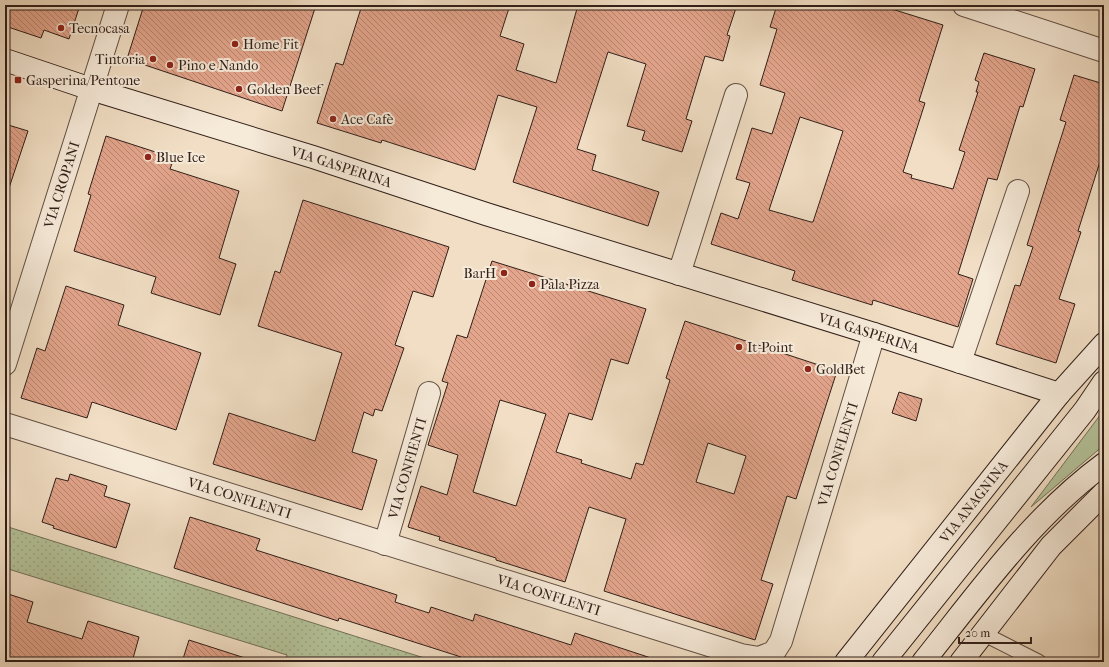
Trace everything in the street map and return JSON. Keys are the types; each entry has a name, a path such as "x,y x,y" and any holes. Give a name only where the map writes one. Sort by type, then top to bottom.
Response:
{"street":[{"name":"VIA CROPANI","path":"5,364 118,5"},
{"path":"964,5 1104,51"},
{"name":"VIA GASPERINA","path":"5,60 91,89 313,157 486,214 874,334 1059,394"},
{"path":"679,274 736,96"},
{"path":"960,362 1018,192"},
{"name":"VIA CONFLENTI","path":"5,424 747,657 767,656 774,652 781,641 874,334"},
{"name":"VIA ANAGNINA","path":"846,662 1059,394 1104,344"},
{"name":"VIA ANAGNINA","path":"883,662 1085,410 1104,382"},
{"name":"VIA CONFIENTI","path":"385,544 429,393"},
{"path":"923,662 1018,545 1066,494 1104,464"},
{"path":"961,662 1051,546 1104,493"}],"lane":[{"path":"984,634 1039,662"}],"green space":[{"path":"1104,410 1104,445 1031,507"},
{"path":"5,526 437,662 285,662 287,655 5,568"}],"building":[{"path":"5,5 80,5 69,39 44,30 41,38 5,26"},
{"path":"144,5 316,5 282,111 127,59"},
{"path":"362,5 510,5 500,36 524,44 516,70 556,83 578,5 737,5 727,35 730,36 723,61 705,56 686,119 692,121 682,152 642,140 645,131 627,126 646,64 608,52 577,149 596,155 592,170 659,192 648,226 513,182 537,107 498,95 475,170 382,140 381,143 317,123 336,63 343,65"},
{"path":"777,5 879,5 943,25 919,101 925,103 903,172 912,175 911,178 953,189 965,152 959,150 978,92 976,92 979,82 975,80 984,53 1035,69 1023,107 1020,106 997,180 988,178 958,274 973,279 958,327 873,300 872,305 792,280 795,271 711,244 721,213 738,219 750,183 736,179 752,128 772,134 785,93 760,85 777,29 770,27","holes":["800,117 843,131 813,222 769,210"]},
{"path":"1074,75 1104,84 1104,149 1078,231 1081,232 1059,299 1075,304 1056,363 996,344 1015,285 1020,286 1033,247 1027,245 1066,122 1060,120"},
{"path":"5,124 28,131 9,188 5,187"},
{"path":"106,136 174,158 170,169 239,191 219,258 236,264 220,315 151,293 156,277 74,251 91,195 88,194"},
{"path":"303,200 449,247 433,297 413,291 395,345 404,348 382,411 375,409 373,416 364,412 352,452 377,460 362,510 213,464 229,413 315,441 342,353 258,326 275,271 280,273"},
{"path":"492,261 646,309 628,364 611,359 592,420 569,413 556,452 582,460 581,463 631,479 636,463 643,465 670,380 666,378 685,321 837,371 796,499 787,496 761,580 773,584 755,640 604,591 626,519 589,507 565,582 496,560 496,558 439,540 440,537 408,527 421,486 447,495 458,455 428,445 448,383 442,381 457,335 467,338","holes":["500,400 546,414 516,506 473,492","708,443 746,456 734,494 696,482"]},
{"path":"66,286 124,305 118,325 201,353 176,430 92,402 87,418 21,398 37,348 45,351"},
{"path":"899,392 922,399 916,421 892,413"},
{"path":"70,474 107,486 104,496 130,504 116,548 53,528 54,526 42,522 56,478 68,481"},
{"path":"190,517 260,539 256,550 397,595 395,602 429,613 431,607 473,621 475,614 571,645 575,633 651,658 651,662 460,662 461,657 339,618 338,621 174,568"},
{"path":"5,593 33,602 27,622 82,639 88,621 139,637 132,662 5,662"},
{"path":"189,640 245,658 244,662 182,662"}],"place":[{"name":"Tecnocasa","path":"61,28"},
{"name":"Home Fit","path":"235,44"},
{"name":"Tintoria","path":"153,59"},
{"name":"Pino e Nando","path":"170,65"},
{"name":"Gasperina/Pentone","path":"18,80"},
{"name":"Golden Beef","path":"239,89"},
{"name":"Ace Cafè","path":"333,119"},
{"name":"Blue Ice","path":"148,157"},
{"name":"BarH","path":"504,273"},
{"name":"Pala Pizza","path":"532,284"},
{"name":"It-Point","path":"739,347"},
{"name":"GoldBet","path":"808,369"}]}
